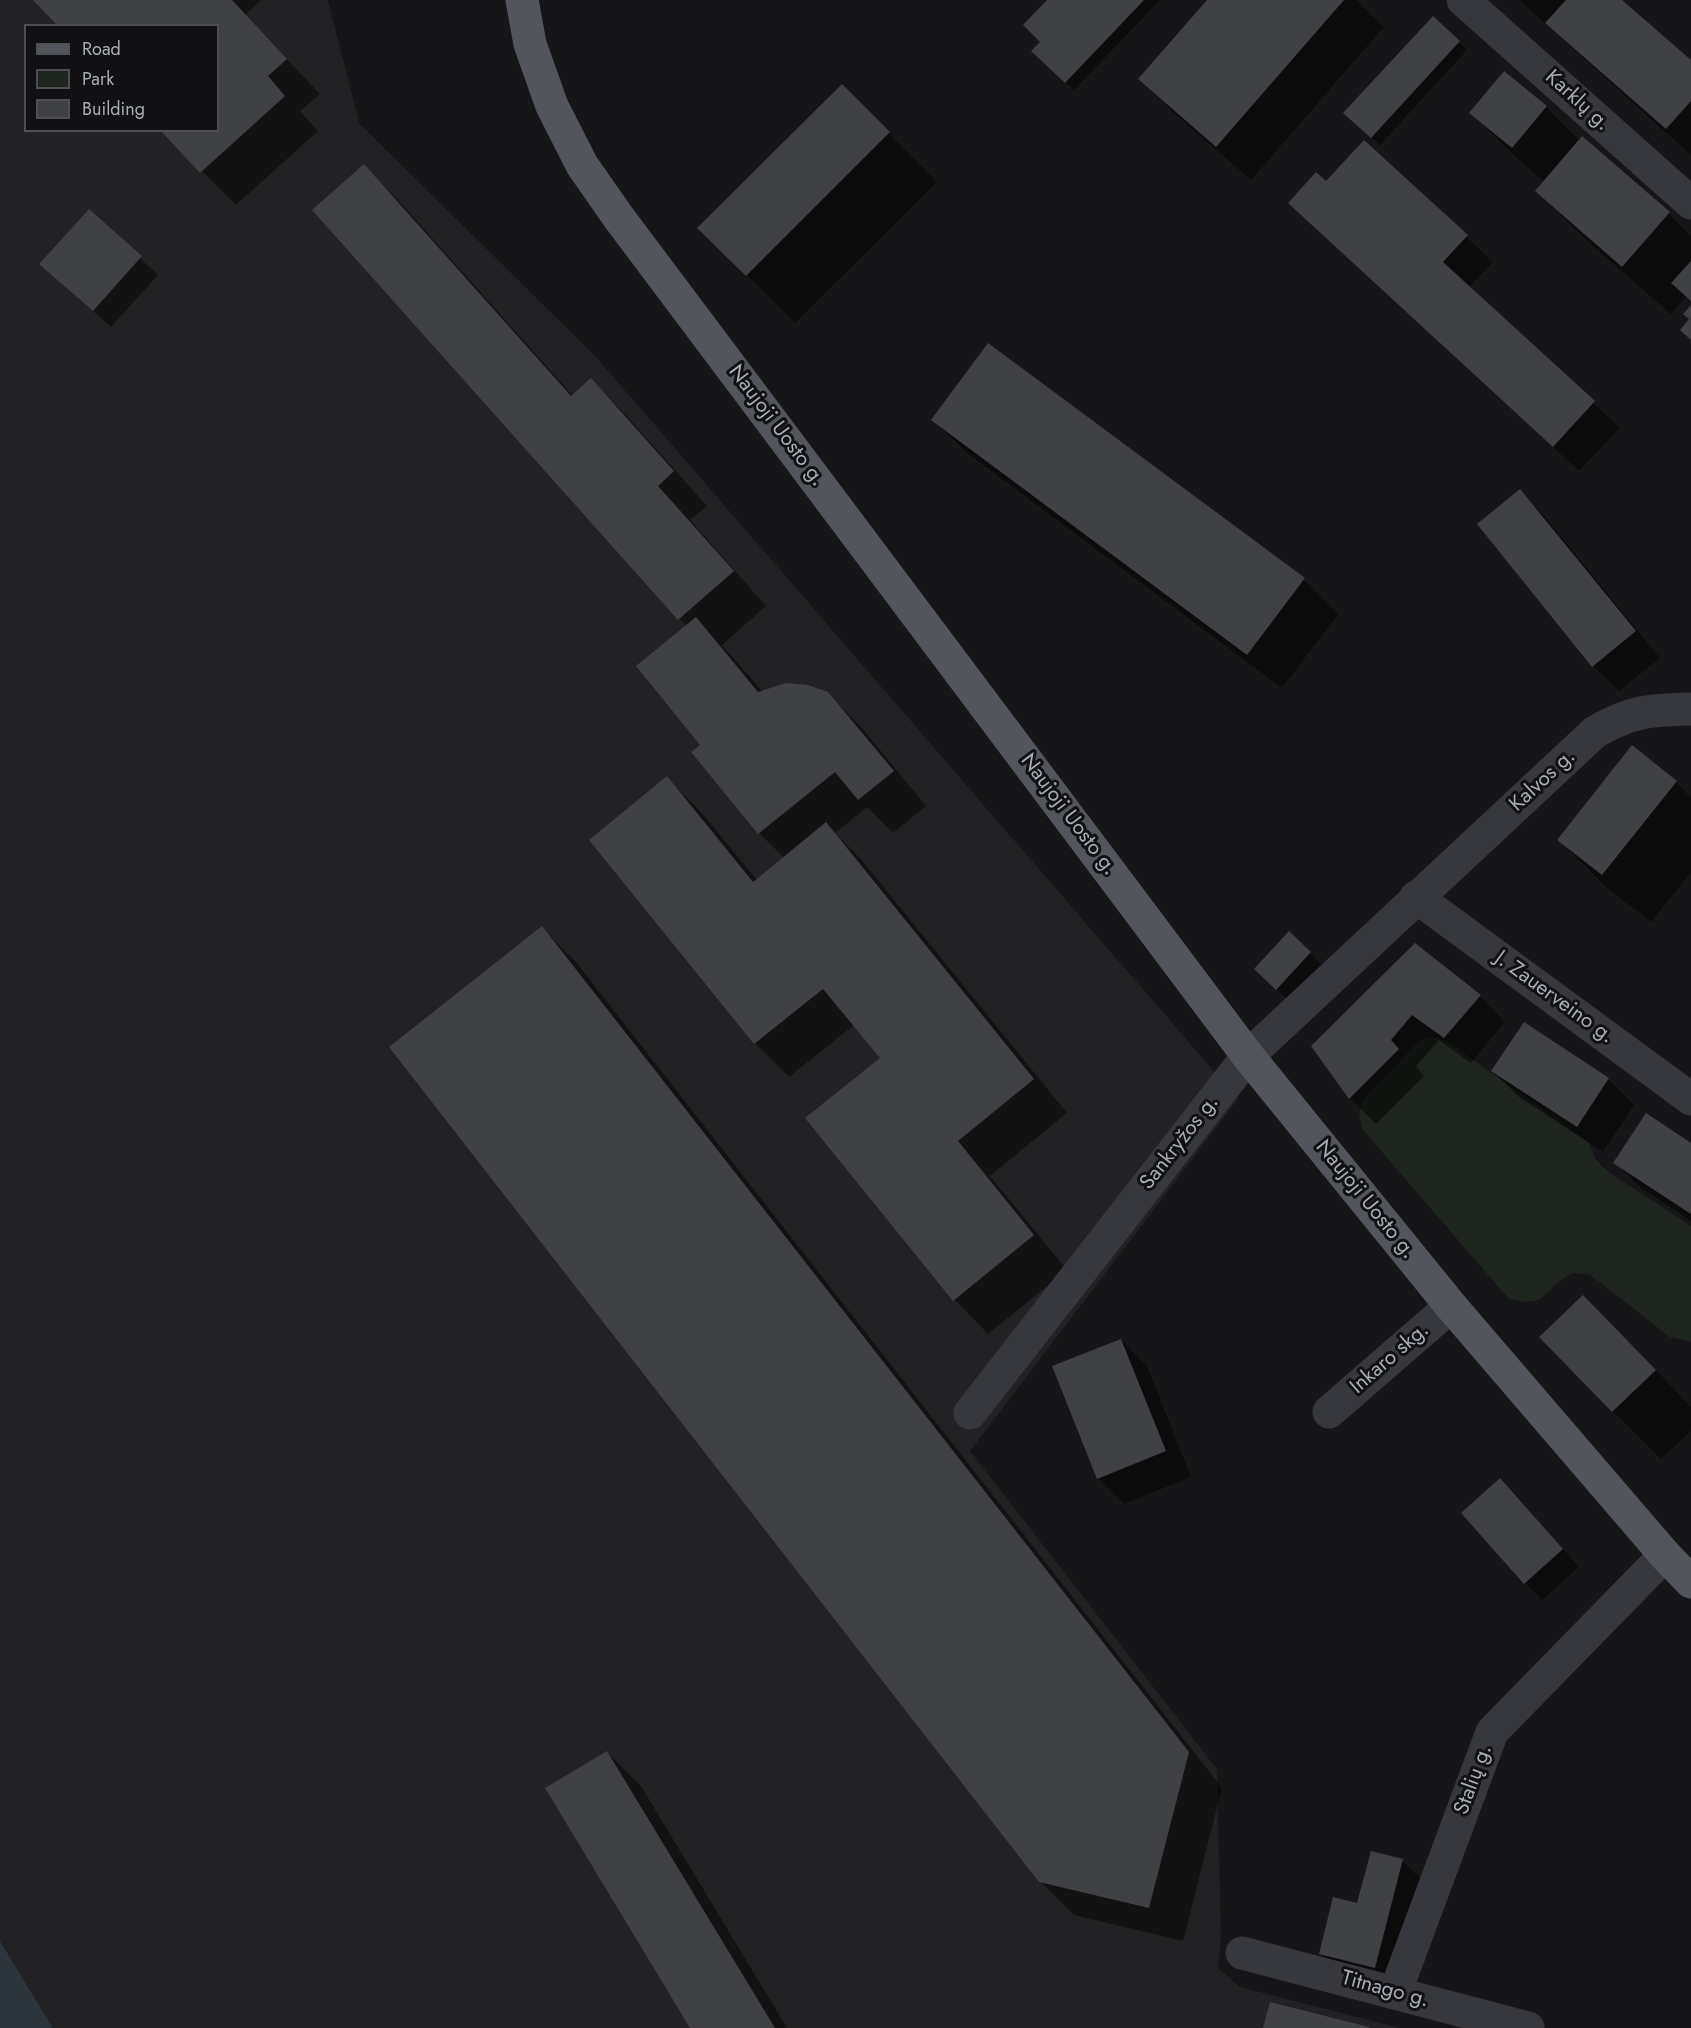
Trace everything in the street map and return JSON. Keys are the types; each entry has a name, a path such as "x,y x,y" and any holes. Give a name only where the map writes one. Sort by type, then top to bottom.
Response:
{"main road":[{"name":"Naujoji Uosto g.","path":"522,0 530,44 552,106 582,165 619,218 1248,1056 1451,1306 1665,1555 1691,1582"}],"street":[{"name":"Karklų g.","path":"1463,0 1691,203"},
{"name":"Kalvos g.","path":"1416,897 1595,732 1618,719 1637,712 1691,709"},
{"name":"Sankryžos g.","path":"970,1413 1248,1056 1416,897"},
{"name":"J. Zauerveino g.","path":"1416,897 1691,1099"},
{"name":"Inkaro skg.","path":"1329,1412 1451,1306"},
{"name":"Stalių g.","path":"1395,1993 1492,1732 1665,1555"},
{"name":"Titnago g.","path":"1242,1953 1528,2028"}],"shaded area":[{"path":"0,0 328,0 359,123 596,357 1238,1099 970,1451 1217,1769 1221,1935 1218,1968 1240,1987 1400,2028 53,2028 0,1941"},
{"path":"0,1941 53,2028 0,2028"}],"green space":[{"path":"1432,1037 1447,1041 1588,1142 1596,1160 1607,1171 1691,1226 1691,1342 1670,1337 1589,1274 1573,1273 1561,1280 1539,1300 1525,1302 1509,1299 1362,1129 1359,1114 1363,1100 1420,1040"}],"building":[{"path":"33,0 232,0 287,59 268,76 285,96 200,173 162,132 219,132 219,24 56,24"},
{"path":"1047,0 1144,0 1065,83 1031,51 1040,42 1023,25"},
{"path":"1207,0 1344,0 1216,147 1138,79"},
{"path":"1566,0 1622,0 1691,60 1691,101 1666,129 1545,23"},
{"path":"1433,16 1460,41 1371,138 1343,113"},
{"path":"1504,71 1547,106 1512,148 1469,113"},
{"path":"842,84 890,132 746,276 697,228"},
{"path":"1582,136 1670,212 1622,267 1535,191"},
{"path":"1364,140 1468,235 1443,262 1595,401 1553,447 1288,203 1316,172 1326,181"},
{"path":"364,164 571,396 591,378 674,471 658,486 734,571 678,620 312,210"},
{"path":"89,209 142,256 93,311 39,264"},
{"path":"1691,261 1691,301 1671,283"},
{"path":"1691,305 1691,340 1680,330 1689,319 1683,314"},
{"path":"988,343 1305,578 1247,655 931,420"},
{"path":"1520,489 1636,631 1592,667 1477,524"},
{"path":"696,617 758,692 786,683 808,685 828,692 894,771 858,800 835,772 758,834 691,752 700,745 636,666"},
{"path":"1632,745 1677,781 1602,875 1557,840"},
{"path":"667,776 753,882 826,822 1034,1079 958,1141 1034,1235 953,1301 805,1118 880,1058 823,989 754,1044 589,840"},
{"path":"542,926 1189,1752 1149,1908 1039,1882 389,1047"},
{"path":"1289,931 1311,952 1276,990 1254,969"},
{"path":"1415,943 1481,995 1444,1038 1412,1015 1391,1040 1399,1049 1349,1099 1311,1046"},
{"path":"1524,1022 1609,1078 1577,1127 1491,1071"},
{"path":"1646,1113 1691,1143 1691,1214 1613,1163"},
{"path":"1583,1295 1656,1370 1612,1412 1539,1337"},
{"path":"1121,1339 1166,1451 1097,1479 1052,1366"},
{"path":"1500,1478 1563,1549 1524,1584 1461,1513"},
{"path":"607,1751 775,2028 690,2028 545,1788"},
{"path":"1371,1851 1403,1859 1375,1968 1319,1954 1333,1897 1357,1903"},
{"path":"1270,2002 1369,2027 1369,2028 1263,2028"}]}
